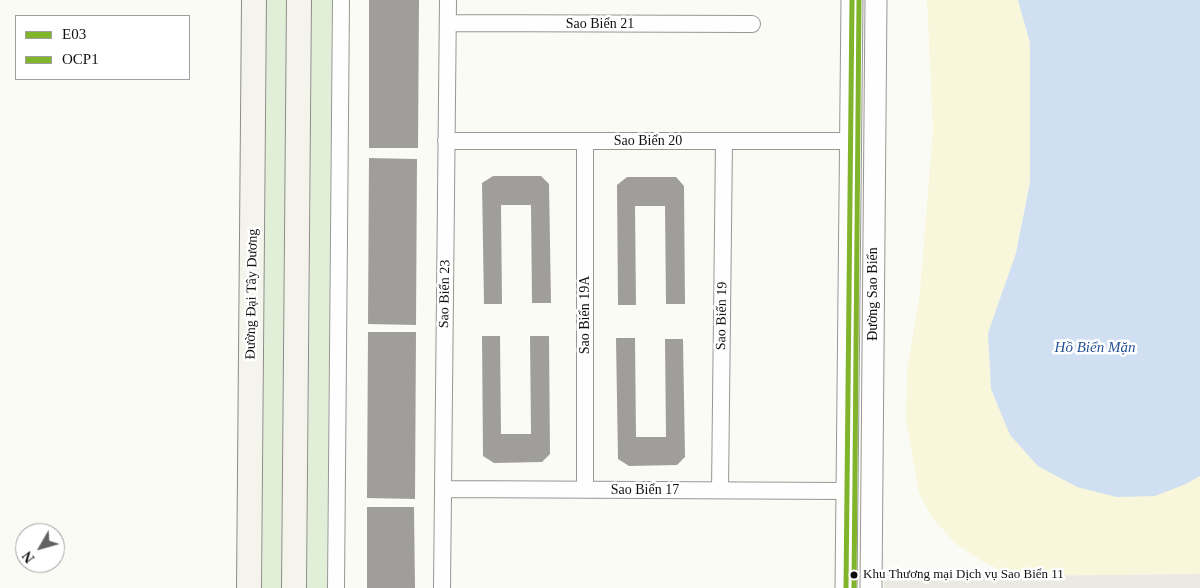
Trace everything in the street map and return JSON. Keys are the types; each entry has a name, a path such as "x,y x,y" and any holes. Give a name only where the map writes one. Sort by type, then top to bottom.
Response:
{"main road":[{"name":"Đường Đại Tây Dương","path":"249,588 254,0"},
{"path":"294,588 299,0"}],"street":[{"path":"336,588 341,0"},
{"name":"Sao Biển 23","path":"442,588 448,0"},
{"name":"Đường Sao Biển","path":"846,588 852,0"},
{"name":"Đường Sao Biển","path":"871,588 876,0"},
{"name":"Sao Biển 21","path":"448,23 752,24"},
{"name":"Sao Biển 20","path":"446,141 850,141"},
{"name":"Sao Biển 19A","path":"584,490 585,141"},
{"name":"Sao Biển 19","path":"720,490 724,141"},
{"path":"850,141 874,142"},
{"name":"Sao Biển 17","path":"443,489 847,491"},
{"path":"847,491 871,491"}],"green space":[{"path":"267,0 287,0 281,588 262,588"},
{"path":"312,0 332,0 327,588 307,588"}],"sand":[{"path":"927,0 1018,0 1030,43 1030,182 1016,253 1186,484 1200,476 1200,574 1012,576 984,562 956,544 931,516 919,493 906,420 907,373 920,291 933,130"}],"shaded area":[{"path":"884,573 1012,576 1200,574 1200,588 884,588"}],"water":[{"name":"Hồ Biển Mặn","path":"1018,0 1200,0 1200,476 1186,484 1155,496 1117,497 1077,487 1038,466 1010,435 991,389 988,333 1016,253 1030,182 1030,43"}],"building":[{"path":"369,0 419,0 418,148 369,148"},
{"path":"369,158 417,159 416,325 368,324"},
{"path":"493,176 541,176 549,184 551,303 532,303 531,205 501,205 502,304 484,304 482,183"},
{"path":"627,177 676,177 684,186 685,304 666,304 665,206 635,206 636,305 618,305 617,185"},
{"path":"368,332 416,332 415,499 367,498"},
{"path":"482,336 500,336 501,434 531,434 530,336 549,336 550,454 542,462 494,463 483,456"},
{"path":"616,338 635,338 636,437 666,437 665,339 683,339 685,457 677,465 629,466 618,459"},
{"path":"367,507 414,507 415,588 367,588"}],"transit line":[{"name":"E03","path":"846,588 852,0"},
{"name":"OCP1","path":"854,588 859,0"}],"place":[{"name":"Khu Thương mại Dịch vụ Sao Biển 11","path":"854,575"}]}
